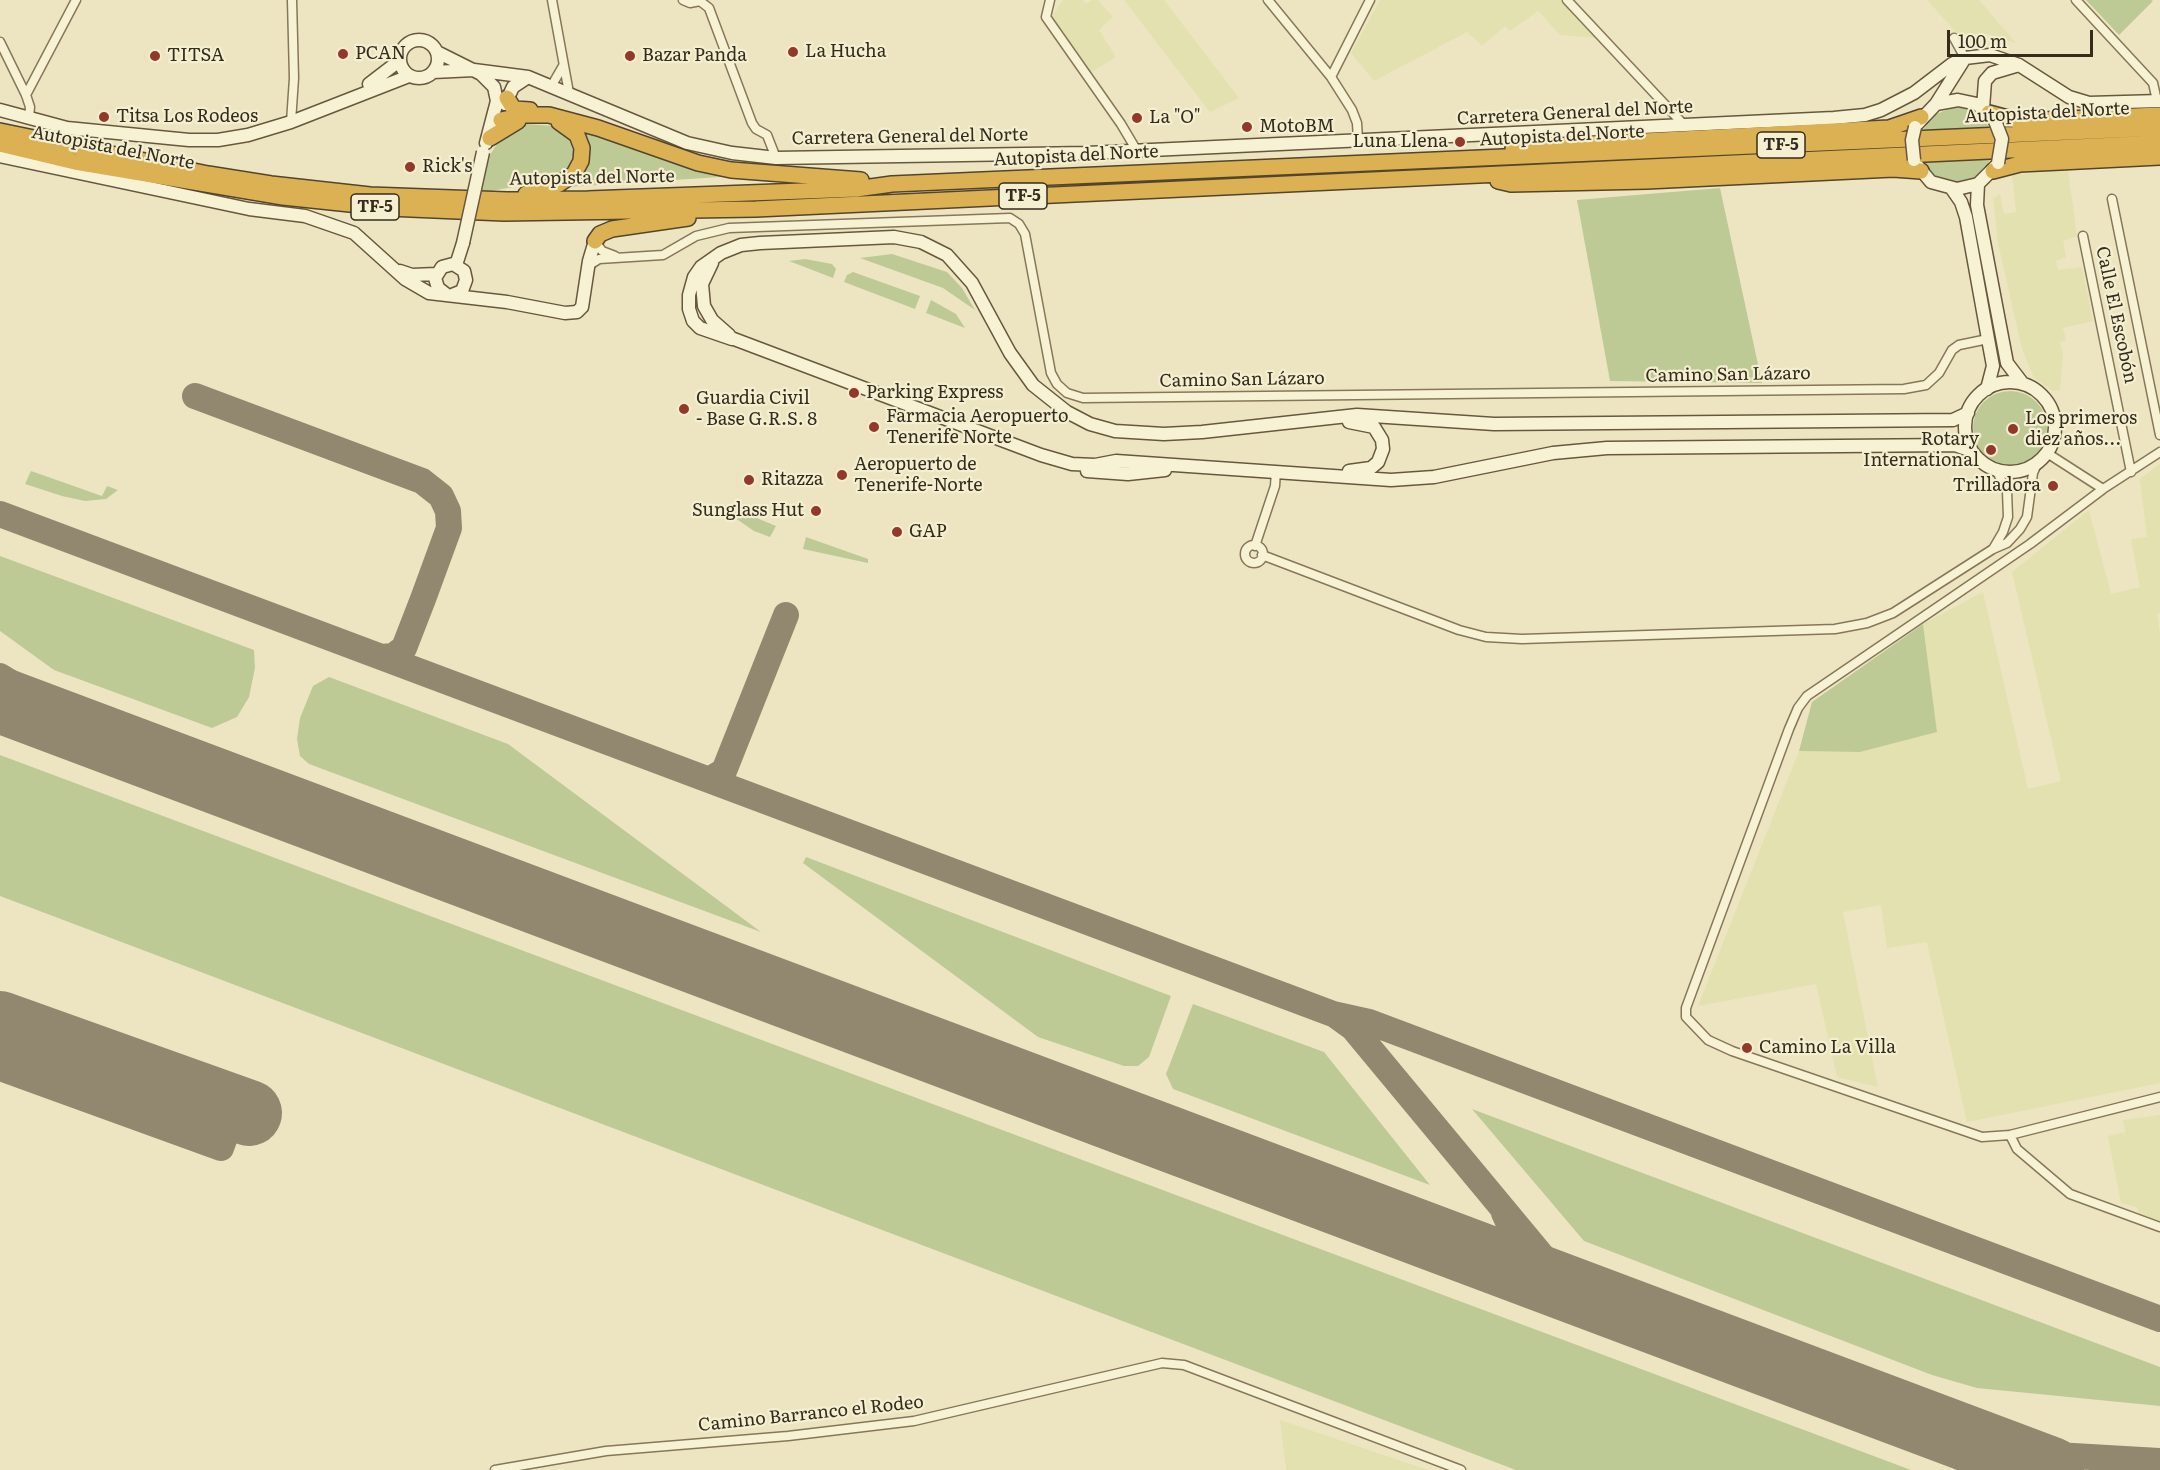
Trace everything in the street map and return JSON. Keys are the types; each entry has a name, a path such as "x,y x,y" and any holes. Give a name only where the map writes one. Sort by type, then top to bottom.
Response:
{"highway":[{"path":"507,98 514,108 565,113 589,121 598,128"},
{"path":"1989,114 2019,121 2159,106"},
{"path":"490,137 524,115 549,115 598,128 698,163 731,170 891,184"},
{"path":"490,137 519,121 553,120 566,124 577,135 582,148 581,161 574,174 559,184 507,200"},
{"path":"1402,160 1430,154 1544,145 1889,128 1918,122"},
{"name":"Autopista del Norte","path":"0,131 185,170 271,183 370,195 507,200 786,192 891,184 1402,160 1442,161 2160,128"},
{"name":"Autopista del Norte","path":"0,144 75,162 213,188 388,208 504,213 756,208 2160,143"},
{"path":"1996,167 2160,157"},
{"path":"1477,175 1510,184 1647,181 1917,166"},
{"path":"595,241 600,234 612,229 729,215 756,208"}],"main road":[{"path":"0,110 76,129 189,140 248,135 291,122 350,97 409,76 423,78 433,72 438,63 437,52 429,42 412,40 402,48 399,61 381,77 350,97"},
{"name":"Carretera General del Norte","path":"437,52 474,70"},
{"name":"Carretera General del Norte","path":"433,72 474,70 528,77 687,143 732,153 776,158 1137,151 1686,126 1865,115 1901,101 1941,71 1965,58 1990,55 2019,65 2055,90 2089,103 2159,106"},
{"path":"1965,58 1936,104 1918,122 1912,140 1917,166 1931,182 1952,189 1978,184 1996,167 2002,139 1989,114 1986,81 1992,73 2019,65"},
{"path":"399,61 409,76"},
{"path":"456,265 464,243 497,101 494,87 474,70"},
{"path":"501,72 507,98"},
{"path":"490,137 513,87 528,77"},
{"path":"1936,104 1958,100 1989,114"},
{"path":"0,156 238,206 305,216 354,233 399,271 405,279 423,290 573,313 582,307 588,266 595,241"},
{"path":"1315,473 1345,478 1416,478 1461,472 1553,453 1607,448 1955,445 1972,451 1996,470 2010,472 2024,470 2037,464 2047,453 2055,431 2053,413 2044,398 2024,384 2007,363 1977,205 1978,184"},
{"path":"1952,189 1961,202 1966,217 1989,339 1993,366 1987,389"},
{"path":"1188,468 1128,474 1070,469 1035,453 700,328 690,315 690,286 697,272 712,259 741,245 865,236 910,239 934,247 947,255 972,283 1010,352 1034,385 1067,412 1101,428 1130,433 1174,434 1369,415 1494,424 1953,420 1968,413"},
{"path":"723,252 714,260 704,278 702,299 712,320 734,340"},
{"path":"399,271 412,275 436,274 445,265 456,265 464,271 466,283 459,293 449,295 436,285 436,274"},
{"path":"1972,451 1966,433 1968,413 1972,404 1987,389 2005,383 2024,384"},
{"path":"1035,453 1072,464 1095,465 1116,461 1188,468 1315,473 1366,470 1378,462 1383,453 1382,440 1374,427 1333,418"}],"street":[{"path":"26,95 76,0"},
{"path":"291,0 291,122"},
{"path":"552,0 569,93"},
{"path":"683,0 690,3 700,1 709,8 752,123 756,129 767,135 776,158"},
{"path":"1050,0 1046,17 1121,124 1137,151"},
{"path":"1268,0 1331,77 1352,110 1357,123 1358,140"},
{"path":"1331,77 1370,0"},
{"path":"1567,0 1686,126"},
{"path":"2076,0 2153,83 2159,106"},
{"path":"1954,38 1965,58"},
{"path":"0,42 26,95 30,107 29,118"},
{"path":"552,86 564,66"},
{"path":"2112,199 2160,435"},
{"name":"Camino San Lázaro","path":"588,266 599,258 663,255 696,236 729,228 1010,218 1019,224 1025,234 1051,373 1066,393 1083,398 1904,389 1926,385 1939,373 1952,350 1959,345 1989,339"},
{"name":"Calle El Escobón","path":"2083,236 2131,472"},
{"path":"595,241 602,251 615,256"},
{"path":"2160,452 2103,489 2030,544 1807,696 1798,708 1789,729 1686,1008 1686,1017 1708,1040 1732,1051 1982,1137 2010,1135 2160,1097"},
{"path":"2047,453 2103,489"},
{"path":"1262,555 1459,630 1486,637 1522,639 1835,628 1866,623 1912,602 1993,549 2007,543 2027,517 2033,473 2037,464"},
{"path":"1993,549 2003,532 2008,517 2007,491 1996,470"},
{"path":"1262,555 1256,563 1247,560 1246,550 1255,546 1275,486 1276,471"},
{"path":"1255,546 1261,550 1262,555"},
{"path":"2010,1135 2017,1149 2070,1194 2160,1227"},
{"name":"Camino Barranco el Rodeo","path":"495,1470 606,1451 788,1436 914,1421 1162,1363 1184,1365 1461,1470"}],"green space":[{"path":"1063,0 1083,0 1086,4 1092,0 1098,0 1113,17 1099,30 1116,57 1090,73 1051,18"},
{"path":"1124,0 1164,0 1239,98 1210,112"},
{"path":"1380,0 1562,0 1597,38 1560,35 1538,11 1510,31 1505,26 1482,46 1467,32 1374,81 1351,53"},
{"path":"1927,0 1979,0 2016,43 1987,34 1958,34"},
{"path":"2086,0 2151,0 2153,1 2119,35"},
{"path":"1953,107 1962,107 1979,114 1990,128 1922,132 1932,116"},
{"path":"527,124 556,126 568,137 574,153 569,166 551,180 480,193 488,158 499,141 511,129"},
{"path":"578,128 735,176 567,187 583,173 587,159"},
{"path":"1992,158 1976,177 1958,182 1936,176 1923,161"},
{"path":"2068,170 2077,236 2063,241 2066,257 2056,261 2058,270 2082,267 2093,321 2063,328 2066,340 2060,342 2063,356 2060,390 2053,391 2034,378 2022,349 1998,243 1993,199 2000,194 2004,214 2016,212 2012,175"},
{"path":"1720,188 1762,383 1610,381 1577,200"},
{"path":"892,254 947,272 962,288 975,310 943,288 860,258"},
{"path":"805,259 832,264 836,269 833,278 789,261"},
{"path":"853,272 920,296 915,309 844,282 847,275"},
{"path":"931,300 956,314 965,328 926,313"},
{"path":"2003,391 2017,391 2031,397 2041,407 2047,421 2047,435 2041,449 2031,459 2017,465 2003,465 1989,459 1979,449 1973,435 1973,421 1979,407 1989,397"},
{"path":"2160,464 2160,613 2157,614 2160,633 2160,1083 1967,1122 1927,942 1887,948 1881,905 1843,912 1878,1087 1837,1077 1816,984 1698,1006 1799,751 1860,752 1937,732 1923,624 1983,592 2028,789 2061,781 2012,572 2089,510 2111,594 2140,587 2131,539 2147,537 2140,479"},
{"path":"31,471 102,496 107,486 118,490 106,499 85,501 62,496 25,484"},
{"path":"725,505 776,526 770,537 754,531 725,511"},
{"path":"806,537 868,559 868,563 803,549"},
{"path":"0,556 254,650 255,668 249,697 237,717 212,728 54,670 0,631"},
{"path":"1923,624 1937,732 1860,752 1799,751 1812,702"},
{"path":"329,677 508,744 761,932 309,764 300,756 297,739 300,718 313,686"},
{"path":"0,755 1911,1470 1516,1470 0,896"},
{"path":"806,857 1171,996 1149,1057 1138,1066 1124,1066 1038,1037 803,863"},
{"path":"1193,1004 1324,1052 1430,1185 1173,1089 1166,1074"},
{"path":"1472,1109 2160,1367 2160,1406 1977,1388 1932,1375 1584,1241"},
{"path":"2160,1115 2160,1222 2140,1216 2137,1207 2121,1203 2108,1136 2125,1132 2123,1120"},
{"path":"1280,1420 1428,1470 1286,1470"}],"taxiway":[{"path":"195,396 422,481 441,496 448,511 449,528 423,599 404,648 393,656 381,657"},
{"path":"0,514 1333,1014 1369,1022 2160,1319"},
{"path":"709,780 724,771 786,615"},
{"path":"0,676 97,736"},
{"path":"1335,1015 1353,1028 1548,1263 1596,1297 1626,1311"},
{"path":"0,1041 240,1127"},
{"path":"0,1068 221,1148 230,1123"},
{"path":"1472,1253 1485,1255 1495,1253 1508,1241 1510,1226 1504,1213"},
{"path":"2004,1452 2160,1461"}],"runway":[{"path":"0,700 2051,1470"},
{"path":"0,1024 249,1113"}],"place":[{"name":"La Hucha","path":"793,52"},
{"name":"PCAN","path":"343,54"},
{"name":"TITSA","path":"155,56"},
{"name":"Bazar Panda","path":"630,56"},
{"name":"Titsa Los Rodeos","path":"104,117"},
{"name":"La \"O\"","path":"1137,118"},
{"name":"MotoBM","path":"1247,127"},
{"name":"Luna Llena","path":"1460,142"},
{"name":"Rick's","path":"410,167"},
{"name":"Parking Express","path":"854,393"},
{"name":"Guardia Civil - Base G.R.S. 8","path":"684,409"},
{"name":"Farmacia Aeropuerto Tenerife Norte","path":"874,427"},
{"name":"Los primeros diez años...","path":"2013,429"},
{"name":"Rotary International","path":"1991,450"},
{"name":"Aeropuerto de Tenerife-Norte","path":"842,475"},
{"name":"Ritazza","path":"749,480"},
{"name":"Trilladora","path":"2053,486"},
{"name":"Sunglass Hut","path":"816,511"},
{"name":"GAP","path":"897,532"},
{"name":"Camino La Villa","path":"1747,1048"}]}
